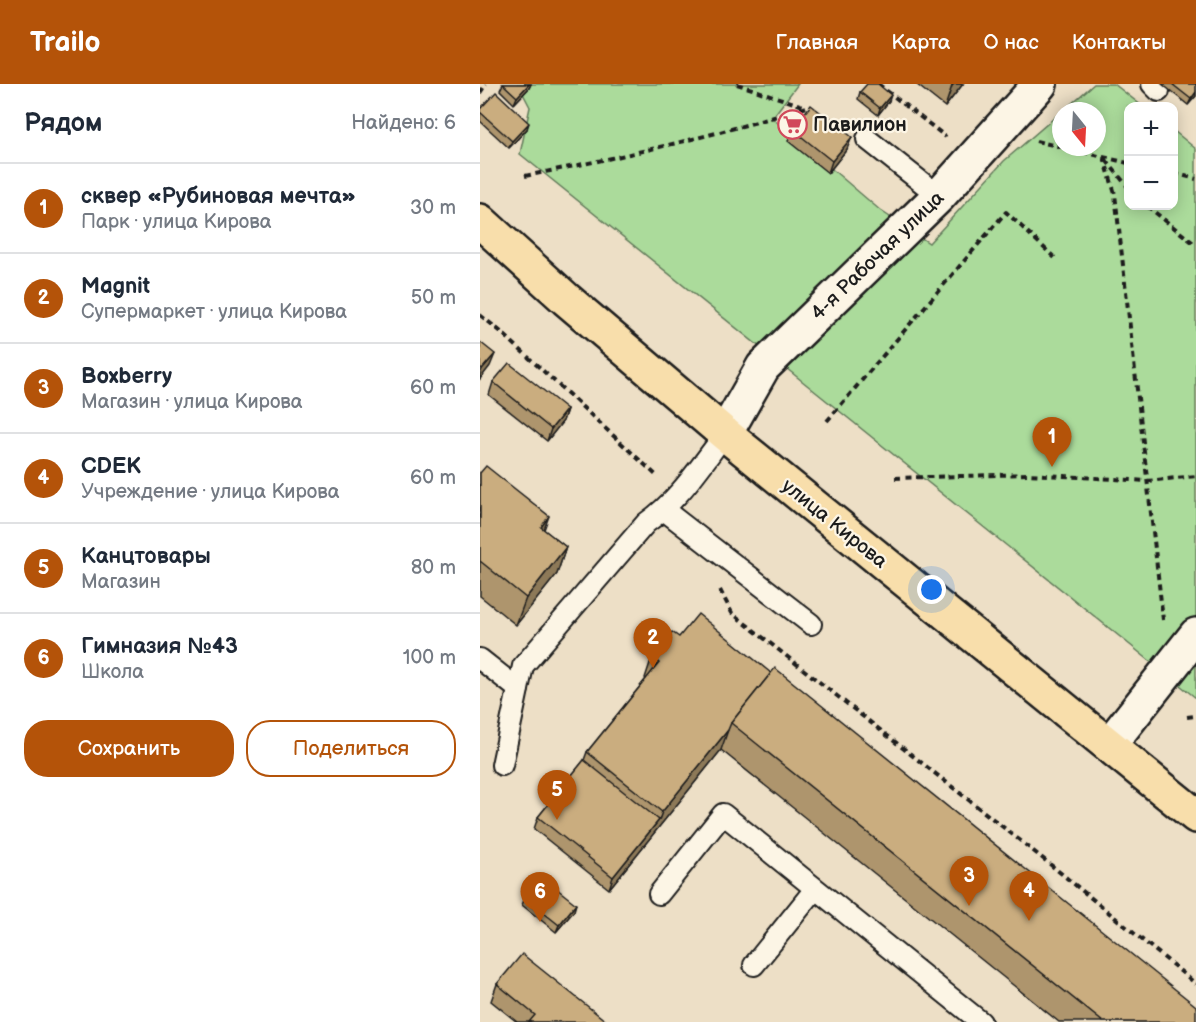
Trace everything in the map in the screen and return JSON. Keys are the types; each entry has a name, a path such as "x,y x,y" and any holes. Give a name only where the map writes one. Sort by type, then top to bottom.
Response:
{"main road":[{"name":"улица Кирова","path":"480,222 566,299 726,434 1196,816"}],"street":[{"name":"4-я Рабочая улица","path":"726,434 763,367 939,196 1040,84"},
{"path":"1109,746 1196,635"}],"lane":[{"path":"867,139 939,196"},
{"path":"502,765 523,666 646,523 671,503 726,434"},
{"path":"671,503 717,551 811,624"},
{"path":"480,659 518,689"},
{"path":"659,894 723,814 981,1022"},
{"path":"754,965 815,889"}],"path":[{"path":"481,89 486,84"},
{"path":"737,84 807,107 867,139"},
{"path":"878,84 973,158"},
{"path":"525,176 626,156 733,130 807,107"},
{"path":"1100,156 1124,162"},
{"path":"1104,157 1124,183"},
{"path":"1104,157 1115,194 1168,669"},
{"path":"1178,174 1196,179"},
{"path":"1152,210 1196,245"},
{"path":"827,421 1006,212 1057,260"},
{"path":"480,315 500,331 671,503"},
{"path":"895,478 1029,474 1147,482 1196,477"},
{"path":"717,551 718,586 732,613 1046,861 1196,984"},
{"path":"1187,717 1196,716"}],"green space":[{"path":"518,84 798,84 772,118 881,211 929,243 1004,161 1052,120 1052,156 1106,156 1106,102 1073,102 1094,84 1114,84 1137,102 1124,102 1124,210 1178,210 1178,134 1196,149 1196,698 520,154 530,107"}],"building":[{"path":"503,84 529,84 517,97"},
{"path":"867,84 878,84 891,95 880,108 860,92"},
{"path":"1172,84 1196,84 1196,92 1191,99"},
{"path":"496,92 529,123 512,141 480,112 480,109"},
{"path":"811,105 852,137 832,161 792,129"},
{"path":"480,342 495,354 482,369 480,367"},
{"path":"509,363 567,409 551,429 493,382"},
{"path":"486,466 549,516 541,527 566,547 526,598 480,561 480,473"},
{"path":"698,614 771,673 662,812 587,752 659,663 652,657 672,632 679,637"},
{"path":"775,668 1196,1006 1196,1022 1103,1022 731,723"},
{"path":"584,760 659,820 613,877 538,817"},
{"path":"542,877 576,904 559,925 525,898"},
{"path":"522,954 606,1021 529,1022 535,1015 497,984"}],"place":[{"name":"Павилион","path":"792,124"},
{"name":"сквер «Рубиновая мечта»","path":"1052,467"},
{"name":"Magnit","path":"653,668"},
{"name":"Канцтовары","path":"557,820"},
{"name":"Boxberry","path":"969,906"},
{"name":"CDEK","path":"1029,921"},
{"name":"Гимназия №43","path":"540,922"}]}
